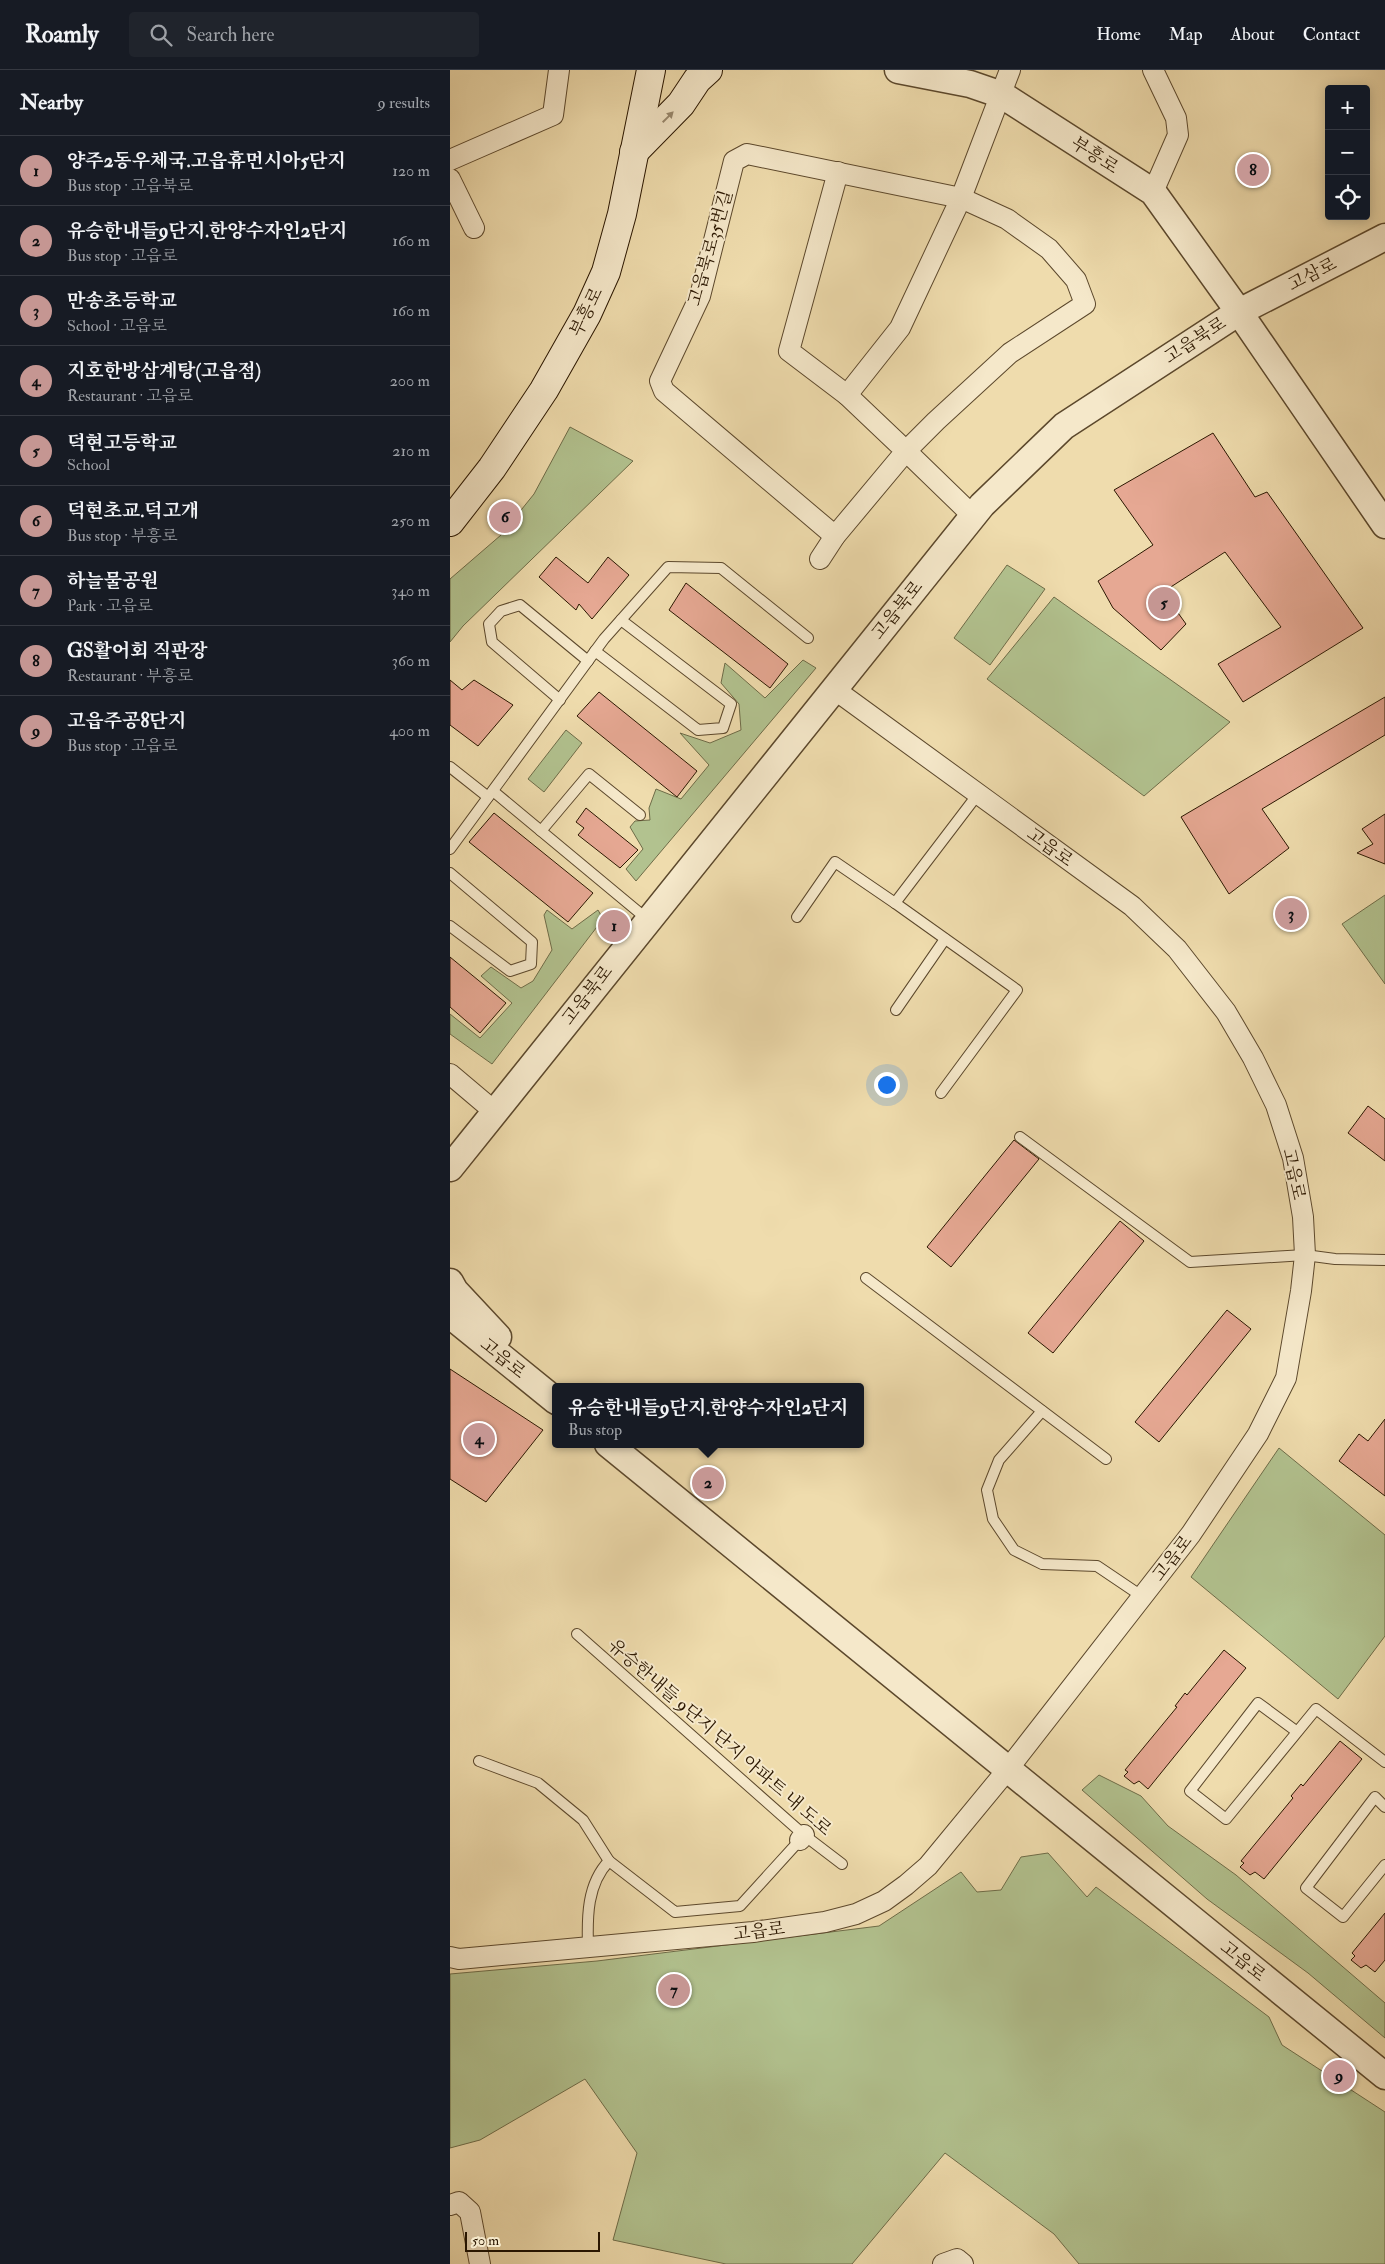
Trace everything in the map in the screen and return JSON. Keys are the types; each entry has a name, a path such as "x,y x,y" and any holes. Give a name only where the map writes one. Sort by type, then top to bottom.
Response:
{"main road":[{"name":"부흥로","path":"450,522 492,468 540,397 587,314 608,264 622,214 652,70"},
{"path":"634,152 681,104 697,80 708,70"}],"street":[{"path":"450,160 553,115 559,70"},
{"name":"부흥로","path":"898,70 970,84 1002,95 1153,192 1239,312"},
{"path":"846,395 900,328 961,198 1010,70"},
{"path":"1153,70 1176,118 1178,135 1153,192"},
{"name":"고읍북로35번길","path":"820,559 835,536 906,451 936,421 1010,353 1085,304 1076,280 1049,249 1007,219 961,198 747,154 734,162 700,296 660,381 664,391 835,536"},
{"path":"838,172 789,351 846,395 973,516"},
{"path":"450,179 474,228"},
{"name":"고삼로","path":"1239,312 1385,237"},
{"name":"고읍북로","path":"450,1165 495,1112 647,919 982,505 1064,426 1239,312 1385,525"},
{"name":"고읍로","path":"450,1957 459,1959 753,1932 825,1922 856,1914 884,1901 928,1866 1008,1769 1143,1597 1191,1534 1258,1434 1286,1378 1296,1330 1305,1255 1303,1217 1293,1158 1276,1105 1253,1058 1226,1012 1177,949 1132,906 834,689"},
{"path":"450,1074 495,1112"},
{"path":"450,1282 455,1291 500,1339 504,1360"},
{"name":"고읍로","path":"453,1321 552,1398"},
{"name":"고읍로","path":"613,1448 1385,2076"},
{"path":"450,2205 459,2202 470,2212 480,2264"},
{"path":"943,2264 957,2259 963,2264"}],"lane":[{"path":"450,850 453,837 490,794 595,651 668,567 721,568 808,638"},
{"path":"560,700 492,642 489,624 501,611 520,605 588,661"},
{"path":"595,651 698,730 723,728 731,704 621,620"},
{"path":"450,767 541,831 647,919"},
{"path":"541,831 589,774 640,815"},
{"path":"895,903 978,794"},
{"path":"797,917 835,862 1017,990 941,1093"},
{"path":"450,873 532,942 531,964 510,971 450,926"},
{"path":"896,1010 945,939"},
{"path":"1020,1138 1190,1262 1305,1255 1335,1260 1385,1260"},
{"path":"866,1278 1106,1459"},
{"path":"1042,1411 999,1460 987,1490 993,1519 1014,1550 1042,1564 1097,1566 1143,1597"},
{"name":"유승한내들 9단지 단지 아파트 내 도로","path":"577,1634 802,1838 842,1864"},
{"path":"1296,1731 1258,1703 1190,1791 1226,1819 1296,1731 1316,1709 1385,1762"},
{"name":"유승한내들 9단지 단지 아파트 내 도로","path":"479,1761 538,1783 583,1820 610,1862 675,1912 740,1906 802,1838"},
{"path":"1385,1806 1375,1797 1306,1888 1343,1917 1385,1865"},
{"path":"588,1947 587,1909 601,1870 610,1862"}],"green space":[{"path":"570,427 633,461 463,626 450,642 450,579 501,535 534,494"},
{"path":"1007,565 1045,589 990,665 954,638"},
{"path":"1054,597 1230,722 1144,796 987,679"},
{"path":"803,660 816,668 636,881 626,869 643,849 630,827 635,821 650,820 649,808 656,789 681,799 709,765 680,733 710,743 741,730 739,704 721,683 725,663 765,698"},
{"path":"566,730 582,743 544,792 528,779"},
{"path":"1385,895 1385,984 1342,924"},
{"path":"547,910 572,929 598,910 603,919 492,1064 450,1034 450,1014 480,1038 512,1003 481,976 491,967 521,988 533,981 552,950 544,915"},
{"path":"1279,1448 1385,1535 1385,1636 1338,1699 1191,1577"},
{"path":"1099,1775 1141,1796 1168,1826 1236,1875 1385,2003 1385,2038 1308,1973 1207,1899 1082,1790"},
{"path":"1048,1853 1087,1897 1096,1887 1269,2017 1282,2045 1385,2112 1385,2264 1079,2264 1054,2234 945,2153 852,2264 726,2264 613,2240 637,2153 585,2079 480,2140 450,2148 450,1974 597,1961 879,1926 961,1872 977,1892 1001,1890 1021,1857"}],"building":[{"path":"1213,433 1255,497 1267,492 1363,628 1243,702 1218,664 1281,627 1225,552 1163,592 1186,624 1161,650 1113,608 1098,581 1153,545 1114,490"},
{"path":"556,557 588,583 608,557 629,575 592,619 579,604 576,610 539,577"},
{"path":"686,583 788,664 770,688 669,610"},
{"path":"450,680 462,690 474,680 513,705 478,746 450,725"},
{"path":"599,692 697,771 677,797 577,716"},
{"path":"1385,697 1385,735 1262,809 1289,848 1229,894 1181,817"},
{"path":"586,808 638,850 620,868 578,835 584,828 576,822"},
{"path":"494,813 593,893 568,922 469,842"},
{"path":"1385,814 1385,864 1357,853 1373,844 1362,829"},
{"path":"450,957 506,1003 480,1033 450,1007"},
{"path":"1368,1106 1385,1119 1385,1161 1348,1133"},
{"path":"1014,1140 1039,1159 951,1267 927,1247"},
{"path":"1120,1221 1144,1241 1053,1353 1028,1333"},
{"path":"1227,1310 1251,1329 1159,1442 1135,1422"},
{"path":"450,1369 543,1430 486,1502 450,1479"},
{"path":"1385,1419 1385,1496 1339,1461 1359,1434 1368,1441"},
{"path":"1224,1650 1246,1668 1148,1789 1139,1781 1134,1784 1124,1776 1128,1772 1125,1770 1177,1707 1175,1706 1185,1693 1187,1695"},
{"path":"1340,1741 1362,1759 1264,1879 1255,1872 1250,1875 1240,1867 1244,1863 1241,1861 1293,1798 1291,1796 1301,1784 1303,1786"},
{"path":"1385,1913 1385,1960 1375,1972 1366,1965 1361,1968 1351,1960 1355,1956 1352,1953"}],"place":[{"name":"GS활어회 직판장","path":"1253,170"},
{"name":"덕현초교.덕고개","path":"505,517"},
{"name":"덕현고등학교","path":"1164,603"},
{"name":"만송초등학교","path":"1291,914"},
{"name":"양주2동우체국.고읍휴먼시아5단지","path":"614,926"},
{"name":"지호한방삼계탕(고읍점)","path":"479,1439"},
{"name":"유승한내들9단지.한양수자인2단지","path":"708,1483"},
{"name":"하늘물공원","path":"674,1990"},
{"name":"고읍주공8단지","path":"1339,2076"}]}
